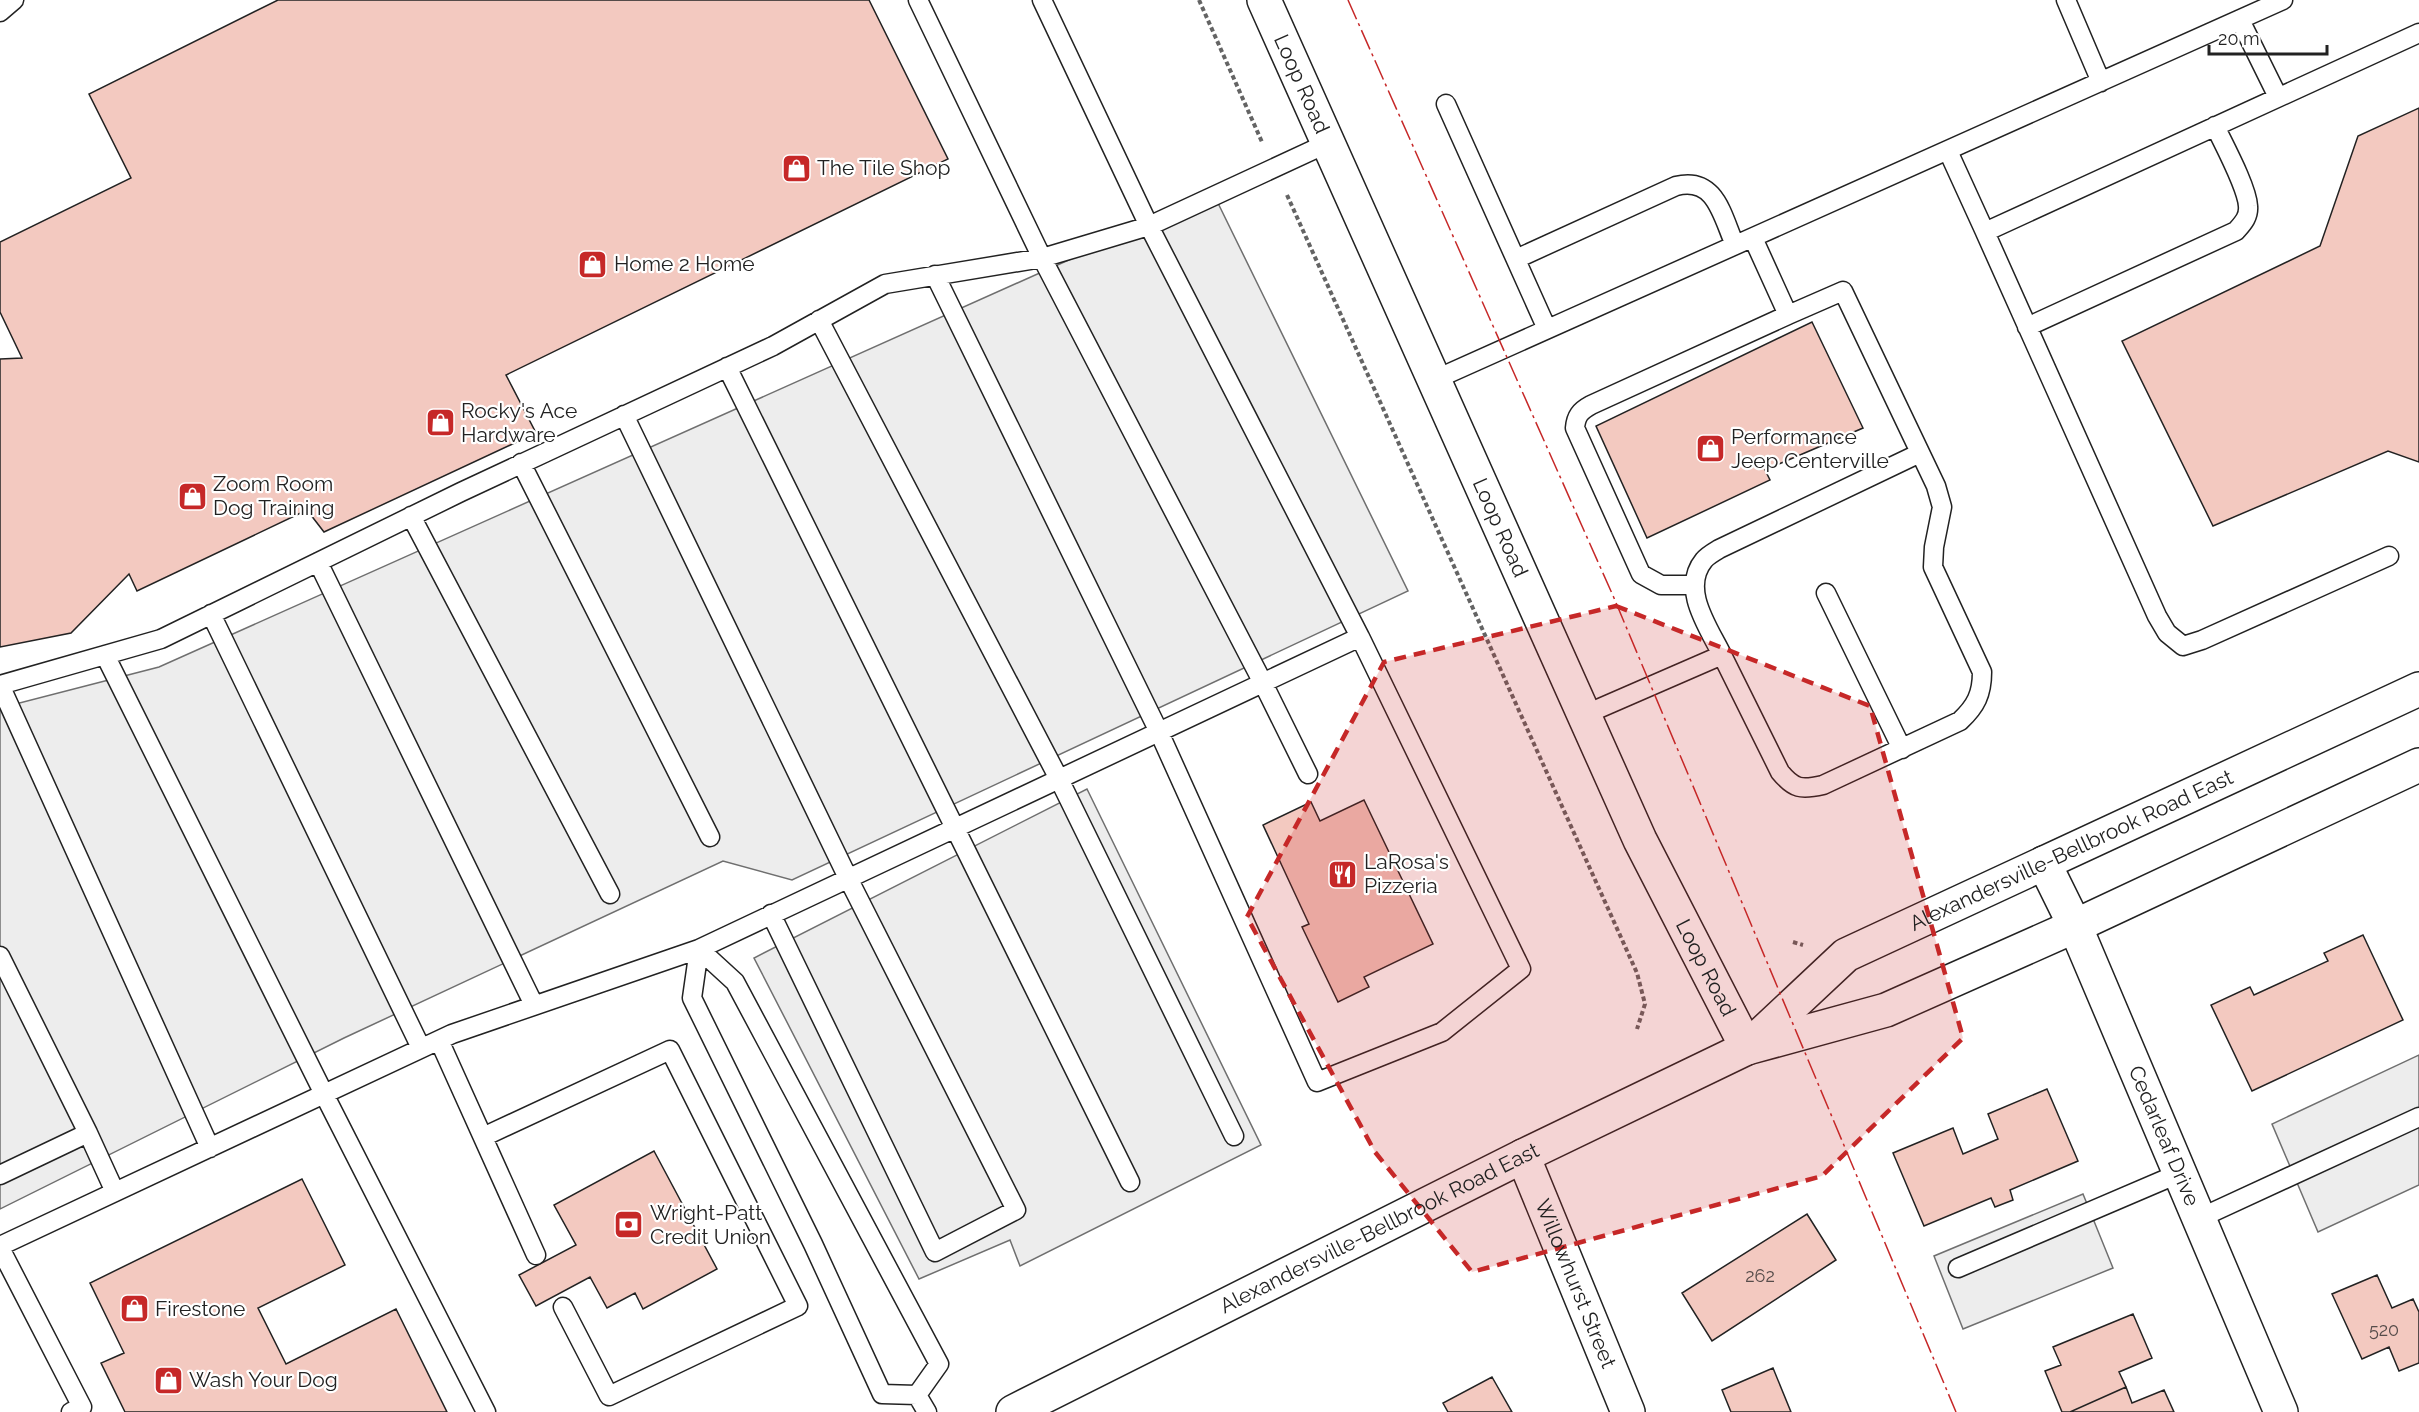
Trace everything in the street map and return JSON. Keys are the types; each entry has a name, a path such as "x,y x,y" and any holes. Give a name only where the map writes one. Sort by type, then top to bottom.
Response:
{"main road":[{"name":"Loop Road","path":"1264,0 1640,840 1747,1048"},
{"name":"Alexandersville-Bellbrook Road East","path":"1747,1048 1846,955 2419,689"},
{"name":"Alexandersville-Bellbrook Road East","path":"1013,1412 1523,1156 1747,1048 1886,1010 2075,926 2419,765"},
{"name":"Cedarleaf Drive","path":"2044,863 2075,926 2281,1412"},
{"name":"Willowhurst Street","path":"1523,1156 1628,1412"}],"lane":[{"path":"0,12 14,0"},
{"path":"918,0 1042,258 1308,774"},
{"path":"935,275 1159,732 1317,1082 1442,1032 1521,969 1360,637 1149,226 1042,0"},
{"path":"2066,0 2102,82"},
{"path":"1434,380 2283,0"},
{"path":"2240,20 2278,97"},
{"path":"1985,232 2419,33"},
{"path":"1446,105 1547,329"},
{"path":"2027,327 2236,231 2246,219 2248,206 2243,189 2215,126"},
{"path":"210,1148 0,685 161,639 521,463 773,345 885,284 1042,258 1149,226 1328,143"},
{"path":"1948,151 2157,616 2167,633 2183,646 2202,640 2390,556"},
{"path":"1516,259 1676,186 1688,184 1707,189 1716,201 1735,245"},
{"path":"1753,238 1788,315"},
{"path":"1693,585 1661,585 1641,574 1575,428 1575,418 1591,405 1843,291 1936,486 1942,507 1934,547 1934,567 1982,672 1982,690 1974,708 1960,721 1823,785 1806,789 1791,785 1780,772 1722,655 1696,599 1693,585 1704,560 1719,549 1920,453"},
{"path":"819,320 1059,779 1234,1136"},
{"path":"727,367 1130,1182"},
{"path":"624,415 848,878 1016,1210 935,1252 771,914"},
{"path":"521,463 710,837"},
{"path":"411,516 610,894"},
{"path":"318,562 534,1005"},
{"path":"1826,593 1902,749"},
{"path":"211,614 421,1048"},
{"path":"79,1410 0,1247 439,1040 699,949 1360,637"},
{"path":"105,655 486,1412"},
{"path":"1584,715 1722,655"},
{"path":"699,949 735,982 939,1364 916,1395"},
{"path":"699,949 692,998 813,1244 882,1395 916,1395"},
{"path":"0,956 116,1192"},
{"path":"439,1040 536,1255"},
{"path":"483,1137 670,1050 798,1306 609,1396 563,1307"},
{"path":"2200,1218 2419,1117"},
{"path":"0,1175 88,1133"},
{"path":"1958,1268 2180,1173"},
{"path":"916,1395 927,1412"}],"path":[{"path":"1199,0 1637,973 1645,1004 1637,1029"}],"highlighted area":[{"path":"1616,606 1870,706 1963,1038 1822,1176 1472,1272 1375,1152 1247,917 1384,662"}],"shaded area":[{"path":"1214,195 1408,591 792,880 723,861 344,1038 0,1209 0,708 159,667"},
{"path":"1087,789 1261,1145 1020,1266 1010,1240 919,1279 754,958"},
{"path":"2419,1055 2419,1185 2318,1232 2272,1124"},
{"path":"2083,1194 2113,1268 1963,1329 1934,1256"}],"building":[{"path":"278,0 869,0 948,159 506,375 536,433 324,532 307,510 137,591 129,574 71,633 0,647 0,359 22,358 0,312 0,242 131,178 89,94"},
{"path":"2419,108 2419,462 2388,451 2213,526 2122,341 2320,246 2358,136"},
{"name":"Performance Jeep Centerville","path":"1812,322 1863,428 1765,470 1770,480 1647,538 1596,426"},
{"name":"LaRosa's Pizzeria","path":"1364,800 1433,944 1364,977 1369,987 1338,1002 1302,927 1309,924 1263,825 1311,802 1320,821"},
{"path":"2363,935 2403,1020 2252,1091 2211,1005 2250,987 2254,995 2328,961 2324,953"},
{"path":"2047,1089 2078,1161 2010,1190 2013,1200 1995,1207 1991,1198 1924,1226 1893,1153 1953,1128 1963,1154 1998,1139 1988,1114"},
{"name":"Wright-Patt Credit Union","path":"654,1151 717,1269 643,1309 635,1293 607,1308 590,1277 536,1306 519,1275 576,1245 554,1205"},
{"path":"302,1179 345,1265 258,1308 286,1364 396,1309 447,1412 125,1412 101,1363 124,1353 90,1283"},
{"path":"1807,1214 1836,1260 1712,1341 1682,1293"},
{"path":"2377,1275 2392,1308 2413,1299 2419,1312 2419,1363 2399,1371 2389,1347 2362,1359 2332,1294"},
{"path":"2133,1314 2152,1358 2119,1372 2126,1387 2070,1412 2062,1412 2045,1371 2061,1365 2053,1347"},
{"path":"1773,1368 1791,1412 1731,1412 1722,1390"},
{"path":"1492,1377 1512,1412 1448,1412 1443,1403"},
{"path":"2126,1387 2132,1403 2164,1390 2174,1412 2070,1412"}],"power":[{"path":"1348,0 1614,598 1956,1412"}],"place":[{"name":"The Tile Shop","path":"796,168"},
{"name":"Home 2 Home","path":"593,264"},
{"name":"Rocky's Ace Hardware","path":"440,423"},
{"name":"Performance Jeep Centerville","path":"1710,449"},
{"name":"Zoom Room Dog Training","path":"192,496"},
{"name":"LaRosa's Pizzeria","path":"1343,874"},
{"name":"Wright-Patt Credit Union","path":"629,1225"},
{"name":"Firestone","path":"134,1309"},
{"name":"Wash Your Dog","path":"168,1380"}]}
